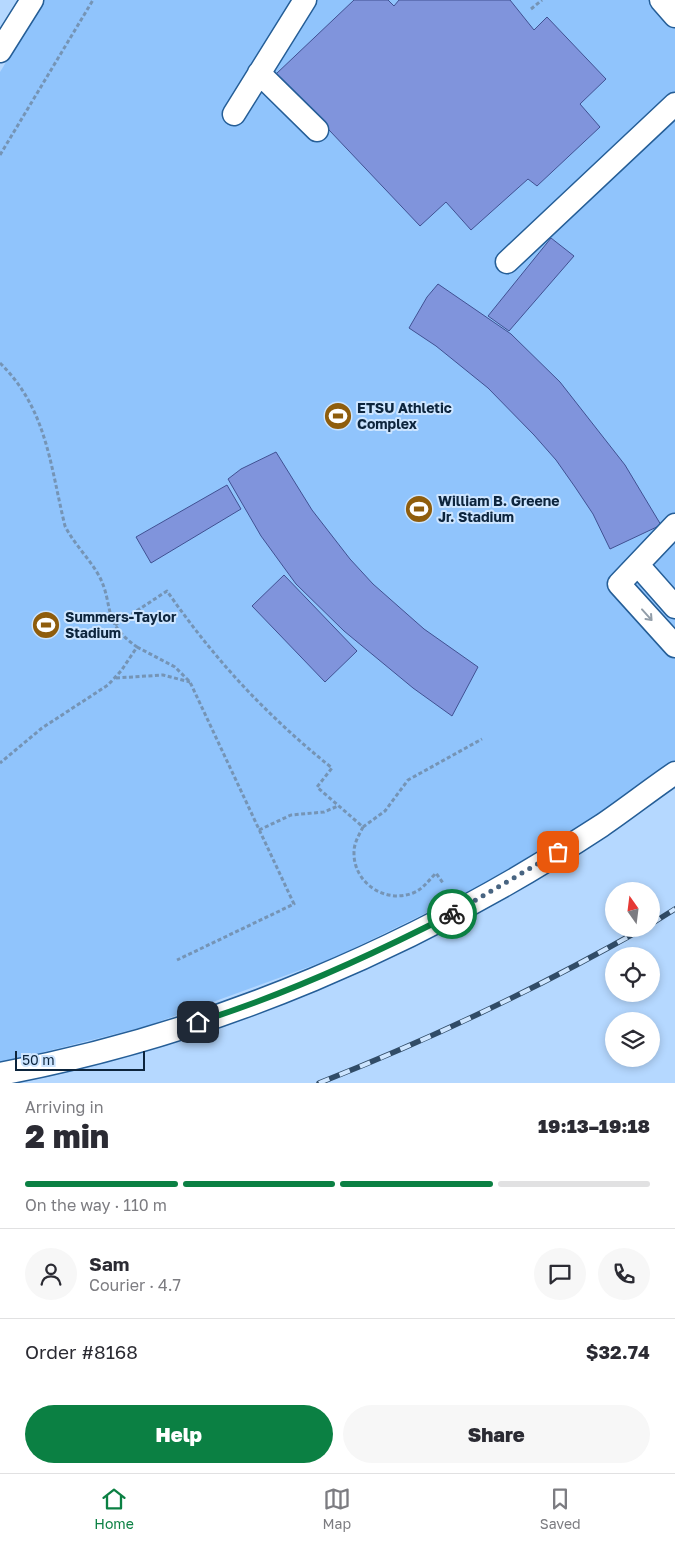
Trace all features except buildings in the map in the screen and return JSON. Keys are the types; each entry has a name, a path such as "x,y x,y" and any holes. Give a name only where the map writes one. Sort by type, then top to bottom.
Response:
{"street":[{"path":"0,51 32,0"},
{"path":"234,114 305,0"},
{"path":"661,0 675,16"},
{"path":"259,73 317,130"},
{"path":"507,262 675,104"},
{"path":"675,525 619,584 675,646"},
{"path":"638,564 675,607"},
{"path":"0,1074 87,1055 215,1017 357,960 454,913 528,871 603,825 675,773"}],"path":[{"path":"0,156 93,0"},
{"path":"531,9 542,0"},
{"path":"0,363 22,389 38,416 65,526 98,575 115,625 127,640 175,667 190,682 294,904 177,960"},
{"path":"115,625 167,590 196,632 246,690 277,722 332,768 317,787 363,827"},
{"path":"0,763 42,728 96,694 116,678 137,647"},
{"path":"116,678 163,675 190,682"},
{"path":"443,883 436,873 423,887 406,895 386,895 371,888 360,876 355,864 355,844 363,827 385,811 408,780 482,739"},
{"path":"260,830 291,815 324,812 338,806"}],"shaded area":[{"name":"ETSU Athletic Complex","path":"44,0 675,0 675,760 596,816 475,889 336,957 147,1026 0,1063 0,72"}],"railway":[{"path":"660,918 675,909"},
{"path":"319,1083 402,1049 484,1012 626,938"}],"way so far":[{"path":"452,914 558,852"}],"place":[{"name":"ETSU Athletic Complex","path":"338,416"},
{"name":"William B. Greene Jr. Stadium","path":"419,509"},
{"name":"Summers-Taylor Stadium","path":"46,625"}],"route":[{"path":"198,1022 349,964 406,938 452,914"}]}
